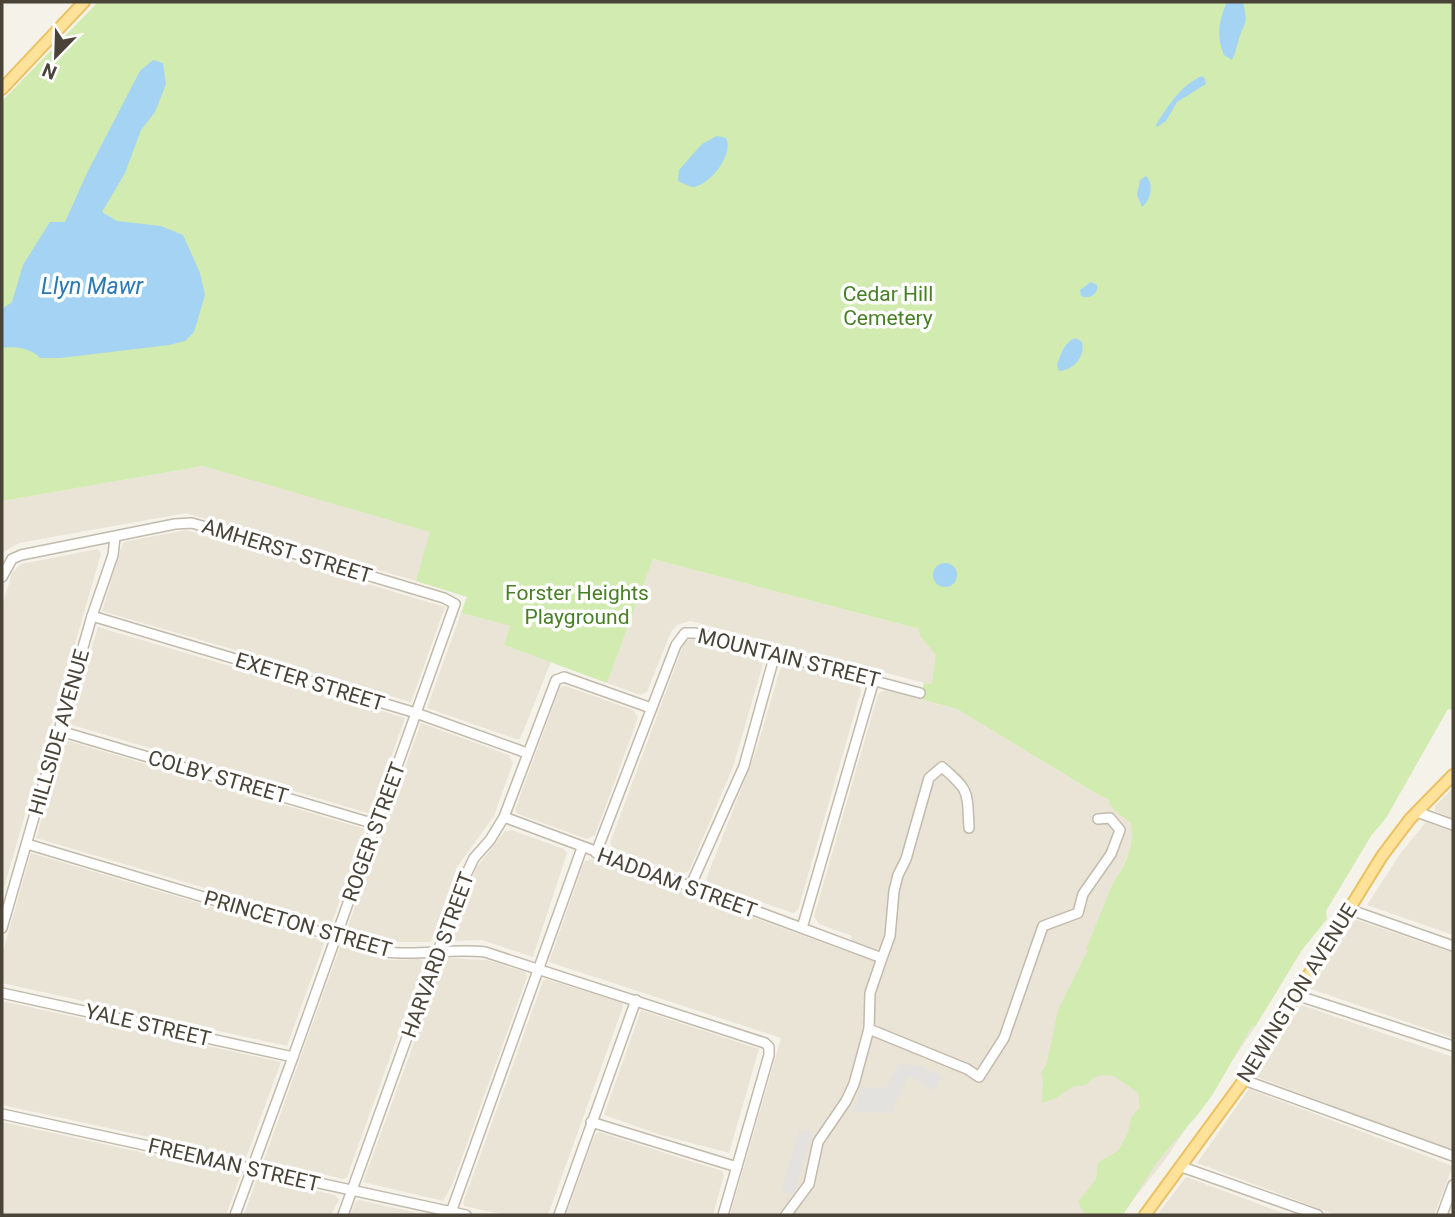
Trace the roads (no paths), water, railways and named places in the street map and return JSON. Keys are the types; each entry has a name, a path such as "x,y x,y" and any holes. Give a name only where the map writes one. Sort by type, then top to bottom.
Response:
{"main road":[{"path":"2,89 84,2"},
{"name":"NEWINGTON AVENUE","path":"1145,1215 1244,1080 1382,856 1417,812 1453,775"}],"street":[{"name":"AMHERST STREET","path":"2,577 12,559 22,555 175,524 192,523 444,598 452,601 455,606"},
{"name":"HILLSIDE AVENUE","path":"2,928 92,616 113,555 115,537"},
{"name":"ROGER STREET","path":"234,1215 455,606"},
{"name":"EXETER STREET","path":"92,616 416,713 527,753"},
{"name":"MOUNTAIN STREET","path":"596,853 676,645 685,633 695,633 920,693"},
{"path":"690,887 744,766 775,654"},
{"name":"HARVARD STREET","path":"343,1215 474,858 504,817 558,677 651,708"},
{"path":"802,928 874,680"},
{"name":"COLBY STREET","path":"60,731 375,824"},
{"path":"786,1215 809,1184 818,1142 846,1101 854,1084 869,1029 870,993 890,936 898,875 906,859 929,778 942,766 963,785 967,798 969,828"},
{"path":"1417,812 1453,825"},
{"name":"HADDAM STREET","path":"504,817 882,958"},
{"path":"869,1029 914,1050 967,1069 979,1077 1003,1038 1043,926 1078,914 1083,894 1111,854 1120,830 1110,818 1098,819"},
{"name":"PRINCETON STREET","path":"27,844 387,952 402,954 485,951 765,1043 769,1047 769,1055 737,1167"},
{"path":"451,1214 582,848"},
{"path":"1348,909 1453,946"},
{"name":"YALE STREET","path":"2,993 293,1057"},
{"path":"1296,995 1453,1046"},
{"path":"559,1215 636,1000"},
{"path":"1244,1080 1453,1156"},
{"name":"FREEMAN STREET","path":"2,1114 451,1214 466,1215"},
{"path":"591,1122 737,1167 723,1215"},
{"path":"1182,1167 1318,1215"},
{"path":"1442,1215 1453,1185"}],"water":[{"path":"1227,2 1243,2 1246,16 1232,60 1224,55 1219,35 1220,21"},
{"name":"Llyn Mawr","path":"153,60 163,63 166,84 155,112 141,130 125,173 102,212 117,221 161,226 183,235 200,273 205,295 194,332 185,341 169,345 60,358 40,358 22,348 2,348 2,309 12,302 23,265 50,222 65,222 140,71"},
{"path":"1202,76 1206,84 1177,102 1166,121 1157,127 1176,97"},
{"path":"717,136 726,138 728,145 724,160 714,174 701,185 694,187 678,181 679,170 702,144"},
{"path":"1146,176 1150,183 1150,192 1142,207 1137,195 1140,180"},
{"path":"1091,282 1097,285 1096,293 1089,297 1081,296 1080,290"},
{"path":"1076,338 1082,342 1080,358 1074,365 1059,371 1057,365 1064,349"},
{"path":"945,563 953,567 957,575 953,583 945,587 937,583 933,575 937,567"}],"park label":[{"name":"Cedar Hill Cemetery","path":"888,306"},
{"name":"Forster Heights Playground","path":"577,605"}]}
